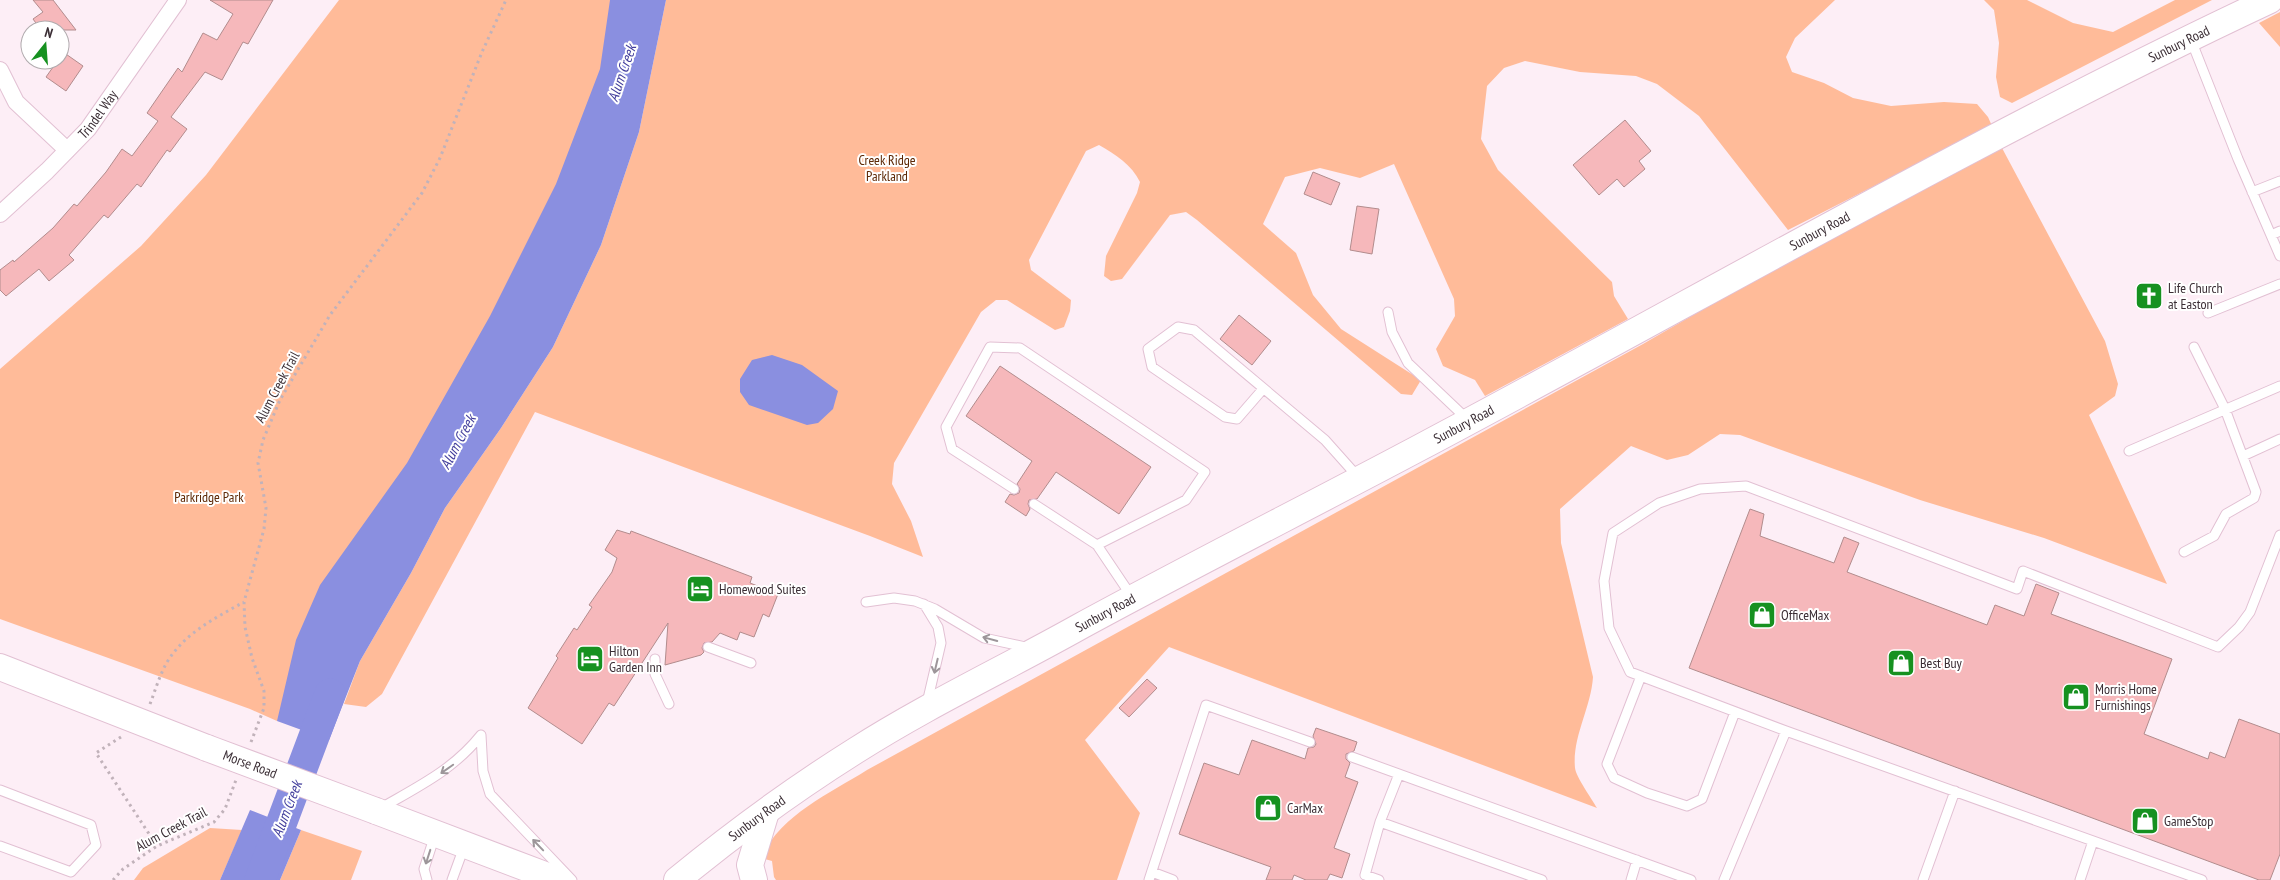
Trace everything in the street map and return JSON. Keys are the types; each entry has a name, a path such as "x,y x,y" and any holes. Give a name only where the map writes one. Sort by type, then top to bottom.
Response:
{"main road":[{"name":"Sunbury Road","path":"677,880 718,846 856,750 1132,597 1360,479 2012,128 2190,37 2270,0"},
{"name":"Morse Road","path":"0,667 558,880"},
{"path":"754,880 750,865 766,812"},
{"path":"465,845 510,880"}],"street":[{"name":"Trindel Way","path":"0,214 88,129 178,0"},
{"path":"0,70 16,102 67,150"}],"lane":[{"path":"2190,37 2252,192 2280,256"},
{"path":"2252,192 2280,181"},
{"path":"2271,235 2280,231"},
{"path":"2208,313 2280,284"},
{"path":"1388,312 1392,332 1408,363 1468,421"},
{"path":"1263,389 1237,418 1225,417 1152,366 1148,349 1178,327 1194,330 1325,440 1360,479"},
{"path":"1014,489 952,449 946,427 990,347 1020,348 1205,472 1186,500 1097,545"},
{"path":"2184,552 2214,536 2226,514 2254,498 2256,492 2225,409 2194,348"},
{"path":"2129,451 2280,386"},
{"path":"2242,456 2280,439"},
{"path":"2202,880 1786,731 1630,672 1609,628 1604,581 1614,533 1660,503 1700,488 1746,486 2017,589 2024,571 2218,647 2239,628 2250,612 2280,535"},
{"path":"1034,504 1097,545 1132,597"},
{"path":"866,602 894,598 924,604 984,638 1037,650"},
{"path":"924,604 938,627 941,643 926,711"},
{"path":"708,647 751,663"},
{"path":"655,659 655,674 669,704"},
{"path":"1641,676 1607,764 1614,778 1647,794 1687,806 1702,799 1735,712"},
{"path":"1173,880 1151,876 1206,705 1310,742"},
{"path":"1724,880 1786,731"},
{"path":"376,812 446,770 466,755 481,735 483,771 490,794 572,880"},
{"path":"1352,757 1691,880"},
{"path":"1379,880 1365,875 1380,822 1399,774"},
{"path":"0,790 91,825 96,845 71,872 0,846"},
{"path":"1923,880 1954,791"},
{"path":"1380,822 1542,880"},
{"path":"426,880 424,869 435,834"},
{"path":"2080,880 2093,841"},
{"path":"452,880 465,845"},
{"path":"1631,880 1637,860"}],"path":[{"name":"Alum Creek Trail","path":"250,745 264,708 264,691 252,658 245,627 244,602 264,529 266,508 258,463 262,440 276,408 330,316 422,193 440,158 482,52 506,0"},
{"path":"158,683 165,665 177,648 198,629 244,602"},
{"path":"144,723 96,753 157,846"},
{"name":"Alum Creek Trail","path":"113,880 123,870 157,846 214,822 225,809 240,772"}],"green space":[{"name":"Parkridge Park","path":"339,0 643,0 634,41 327,672 277,721 250,709 0,619 0,369 141,246 206,175"},
{"name":"Creek Ridge Parkland","path":"666,0 1835,0 1795,38 1786,57 1792,72 1824,83 1853,98 1891,106 1944,102 1977,104 1988,117 1992,126 1788,230 1699,116 1657,84 1636,76 1580,72 1525,61 1504,68 1487,86 1481,139 1498,170 1612,282 1614,296 1628,319 1485,396 1475,380 1443,366 1436,349 1455,316 1454,299 1394,164 1360,178 1320,168 1285,177 1263,224 1296,253 1313,295 1341,329 1421,380 1412,395 1401,394 1186,212 1170,215 1122,279 1111,281 1104,276 1106,256 1137,193 1140,182 1128,165 1099,145 1086,151 1029,260 1031,270 1071,300 1070,311 1064,327 1055,330 1007,300 996,300 981,312 894,463 892,484 911,521 923,557 535,412 382,694 366,707 344,704 360,661 411,573 445,508 501,428 553,347 601,245 639,132"},
{"path":"1984,0 2027,0 2073,23 2113,32 2175,0 2212,0 2012,103 2000,97 1996,77 1999,43 1994,10"},
{"path":"2280,12 2280,47 2259,23"},
{"path":"2002,148 2105,341 2118,384 2115,396 2089,415 2167,584 2044,538 1920,500 1740,435 1720,434 1688,455 1667,460 1631,446 1560,509 1561,543 1593,677 1592,689 1576,745 1575,768 1597,808 1169,647 1085,740 1140,813 1117,880 776,880 772,861 761,858 769,843 780,829 793,818 822,797 867,770 1643,344 1804,251"},
{"path":"210,828 242,830 220,880 134,880 143,868"},
{"path":"301,830 362,851 351,880 280,880"}],"water":[{"path":"610,0 666,0 639,132 601,245 553,347 501,428 445,508 411,573 360,661 329,740 277,721 296,640 320,585 407,463 490,316 556,184 600,69"},
{"path":"772,355 802,365 838,391 833,409 818,423 807,425 749,405 740,392 740,379 752,360"},
{"path":"250,810 301,830 280,880 220,880"}],"building":[{"path":"33,0 53,0 68,20 34,20 43,12"},
{"path":"210,0 273,0 248,44 243,42 222,80 205,72 171,117 187,129 170,152 167,150 141,187 137,184 108,218 104,215 69,255 74,260 49,281 39,269 6,296 0,290 0,270 13,260 14,262 53,228 74,204 77,206 106,172 122,149 132,156 158,121 147,113 178,68 182,72 203,33 217,40 233,14"},
{"path":"70,22 76,30 70,30"},
{"path":"70,57 83,66 66,91 46,77 51,70 70,70"},
{"path":"1625,120 1651,151 1639,161 1645,169 1624,187 1617,179 1599,195 1573,165"},
{"path":"1313,172 1340,183 1331,205 1304,194"},
{"path":"1357,206 1379,209 1372,254 1350,250"},
{"path":"1239,315 1271,341 1252,365 1220,339"},
{"path":"1000,366 1151,467 1119,514 1056,472 1037,499 1029,500 1030,509 1026,516 1005,502 1010,494 1019,493 1020,489 1017,484 1032,461 966,416"},
{"path":"1750,509 1764,514 1760,536 1834,563 1844,537 1859,543 1847,572 1987,625 1995,605 2024,616 2036,584 2059,593 2051,614 2172,659 2144,734 2208,759 2210,752 2225,758 2239,719 2280,734 2280,854 2270,880 2259,880 1689,668"},
{"path":"617,530 630,534 631,531 752,577 750,583 778,594 769,617 763,614 754,637 740,632 737,640 720,633 712,642 704,643 702,648 704,652 701,655 665,665 668,623 614,706 609,703 582,744 528,708 558,658 556,656 574,628 577,630 592,607 589,605 612,572 617,558 605,550"},
{"path":"1147,679 1157,688 1129,717 1119,708"},
{"name":"CarMax","path":"1316,728 1357,742 1354,751 1346,754 1346,759 1350,763 1345,777 1358,782 1334,848 1350,854 1342,878 1330,874 1327,880 1306,880 1294,875 1292,880 1266,880 1271,867 1179,834 1204,763 1239,775 1252,740 1305,759 1308,748 1314,747 1316,744 1313,736"}],"waterway":[{"name":"Alum Creek","path":"260,880 330,694"}],"place":[{"name":"Life Church at Easton","path":"2149,296"},
{"name":"Homewood Suites","path":"700,589"},
{"name":"OfficeMax","path":"1762,615"},
{"name":"Hilton Garden Inn","path":"590,659"},
{"name":"Best Buy","path":"1901,663"},
{"name":"Morris Home Furnishings","path":"2076,697"},
{"name":"CarMax","path":"1268,808"},
{"name":"GameStop","path":"2145,821"}]}
